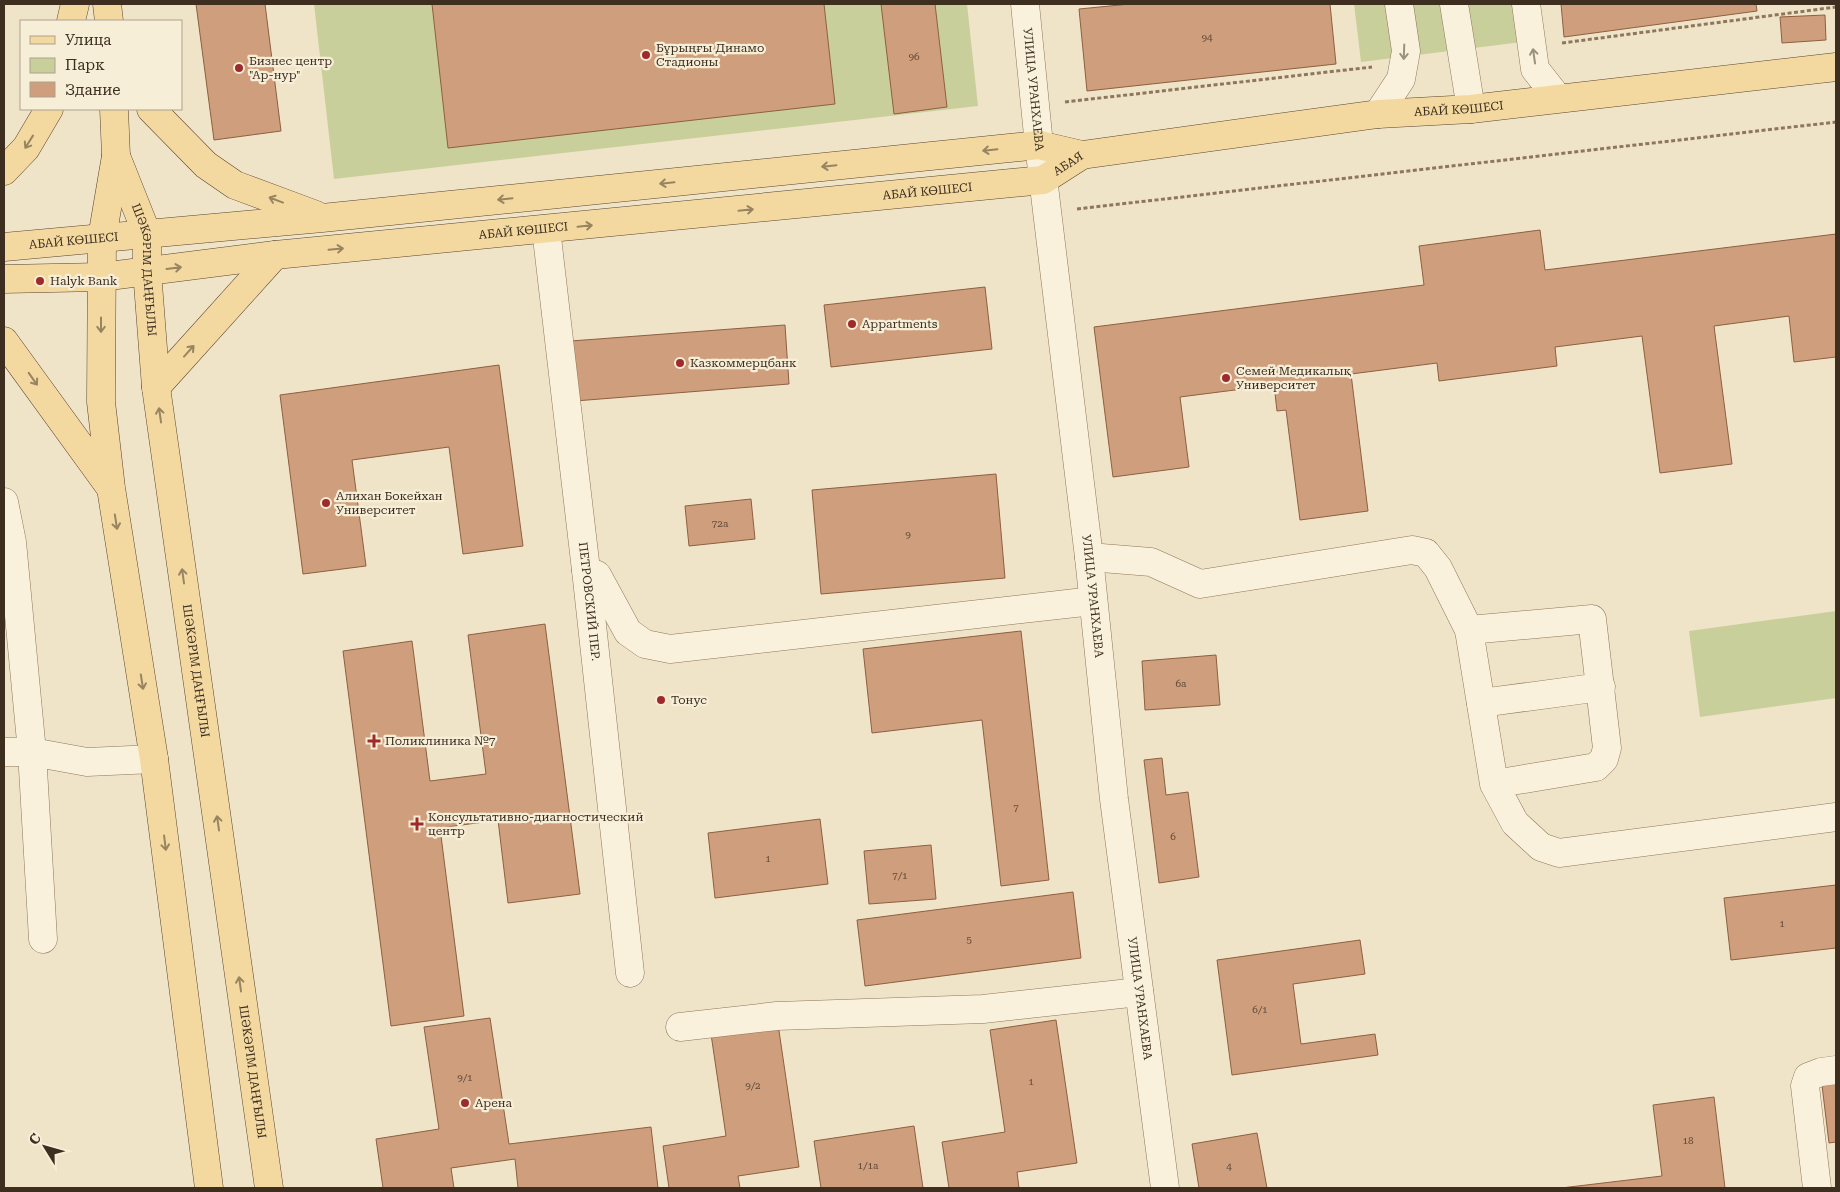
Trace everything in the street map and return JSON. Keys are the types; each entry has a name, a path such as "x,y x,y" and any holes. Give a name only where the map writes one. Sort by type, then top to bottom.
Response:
{"main road":[{"path":"71,20 74,4"},
{"path":"107,4 109,20"},
{"name":"АБАЙ КӨШЕСІ","path":"1082,155 1378,114 1471,109 1557,97 1836,66"},
{"path":"4,171 26,148 48,110"},
{"name":"ШӘКӘРІМ ДАҢҒЫЛЫ","path":"114,110 116,156 102,238 101,402 111,488 154,760 210,1188"},
{"path":"152,110 206,165 235,185 322,218"},
{"name":"АБАЯ","path":"1039,145 1082,155"},
{"name":"АБАЙ КӨШЕСІ","path":"4,247 322,218 1039,145"},
{"name":"АБАЯ","path":"1043,180 1082,155"},
{"name":"ШӘКӘРІМ ДАҢҒЫЛЫ","path":"116,156 147,234 147,271 156,387 269,1188"},
{"name":"АБАЙ КӨШЕСІ","path":"4,279 101,277 275,255 1043,180"},
{"path":"156,387 275,255"},
{"path":"4,340 111,488"}],"street":[{"name":"УЛИЦА УРАНХАЕВА","path":"1024,4 1043,180 1094,601 1114,799 1165,1188"},
{"path":"1378,114 1401,80 1406,51 1399,4"},
{"path":"1454,4 1471,109"},
{"path":"1526,4 1535,68 1557,97"},
{"name":"ПЕТРОВСКИЙ ПЕР.","path":"546,229 630,973"},
{"path":"4,502 12,542 32,752 43,939"},
{"path":"1089,557 1151,562 1200,584 1412,550 1426,553 1438,568 1468,630 1494,784 1515,823 1541,847 1559,853 1836,817"},
{"path":"586,570 597,575 628,632 644,644 670,649 1094,601"},
{"path":"1468,630 1592,619 1607,748 1604,759 1596,767 1494,784"},
{"path":"1481,703 1601,687"},
{"path":"4,752 32,752 87,762 154,760"},
{"path":"680,1027 778,1016 983,1009 1139,992"},
{"path":"1817,1188 1805,1086 1808,1077 1821,1072 1836,1070"}],"path":[{"path":"1047,213 1836,122"}],"green space":[{"name":"Бұрыңғы Динамо Стадионы","path":"314,4 967,4 978,106 334,179"},
{"path":"1354,4 1533,4 1537,40 1361,62"},
{"path":"1836,611 1836,698 1700,717 1689,631"}],"building":[{"name":"Бизнес центр \"Ар-нур\"","path":"196,4 265,4 281,131 214,140"},
{"path":"432,4 824,4 835,104 448,148"},
{"path":"881,4 935,4 947,107 894,114"},
{"path":"1130,4 1330,4 1336,64 1087,91 1079,9"},
{"path":"1561,4 1756,4 1757,11 1564,37"},
{"path":"1825,15 1826,40 1782,43 1780,17"},
{"name":"Семей Медикалық Университет","path":"1540,230 1545,270 1836,234 1836,357 1794,362 1789,316 1714,326 1732,464 1660,473 1642,336 1555,347 1557,366 1439,381 1437,363 1351,374 1368,511 1300,520 1286,410 1277,411 1274,385 1180,397 1189,467 1113,477 1094,327 1424,285 1419,246"},
{"path":"985,287 992,349 831,367 824,305"},
{"name":"Казкоммерцбанк","path":"785,325 789,384 575,401 571,341"},
{"name":"Алихан Бокейхан Университет","path":"499,365 523,546 463,554 449,447 352,460 366,566 303,574 280,395"},
{"path":"996,474 1005,578 821,594 812,490"},
{"path":"751,499 755,539 689,546 685,506"},
{"name":"Консультативно-диагностический центр","path":"545,624 580,894 508,903 498,820 440,828 464,1016 391,1026 343,651 412,641 430,781 486,774 468,635"},
{"path":"1021,631 1049,880 1001,886 982,720 872,733 863,649"},
{"path":"1216,655 1220,705 1145,710 1142,661"},
{"path":"1162,758 1166,795 1188,792 1199,877 1159,883 1144,760"},
{"path":"820,819 828,884 715,898 708,833"},
{"path":"931,845 936,899 869,904 864,851"},
{"path":"1836,885 1836,948 1731,960 1724,898"},
{"path":"1073,892 1081,958 865,986 857,920"},
{"path":"1360,940 1365,974 1293,984 1301,1044 1375,1034 1378,1055 1232,1075 1217,960"},
{"path":"490,1018 509,1144 651,1127 658,1188 518,1188 515,1159 451,1168 454,1188 383,1188 376,1139 439,1129 424,1027"},
{"path":"1056,1020 1077,1163 1017,1172 1019,1188 949,1188 942,1142 1005,1132 990,1030"},
{"path":"778,1024 799,1167 738,1176 740,1188 669,1188 663,1146 726,1136 711,1034"},
{"path":"1836,1075 1836,1142 1829,1143 1821,1077"},
{"path":"1714,1097 1725,1188 1561,1188 1662,1176 1653,1105"},
{"path":"914,1126 923,1188 821,1188 814,1141"},
{"path":"1257,1133 1267,1188 1199,1188 1192,1144"}],"place":[{"name":"Бұрыңғы Динамо Стадионы","path":"646,55"},
{"name":"Бизнес центр \"Ар-нур\"","path":"239,68"},
{"name":"Halyk Bank","path":"40,281"},
{"name":"Appartments","path":"852,324"},
{"name":"Казкоммерцбанк","path":"680,363"},
{"name":"Семей Медикалық Университет","path":"1226,378"},
{"name":"Алихан Бокейхан Университет","path":"326,503"},
{"name":"Тонус","path":"661,700"},
{"name":"Поликлиника №7","path":"374,741"},
{"name":"Консультативно-диагностический центр","path":"417,824"},
{"name":"Арена","path":"465,1103"}]}
